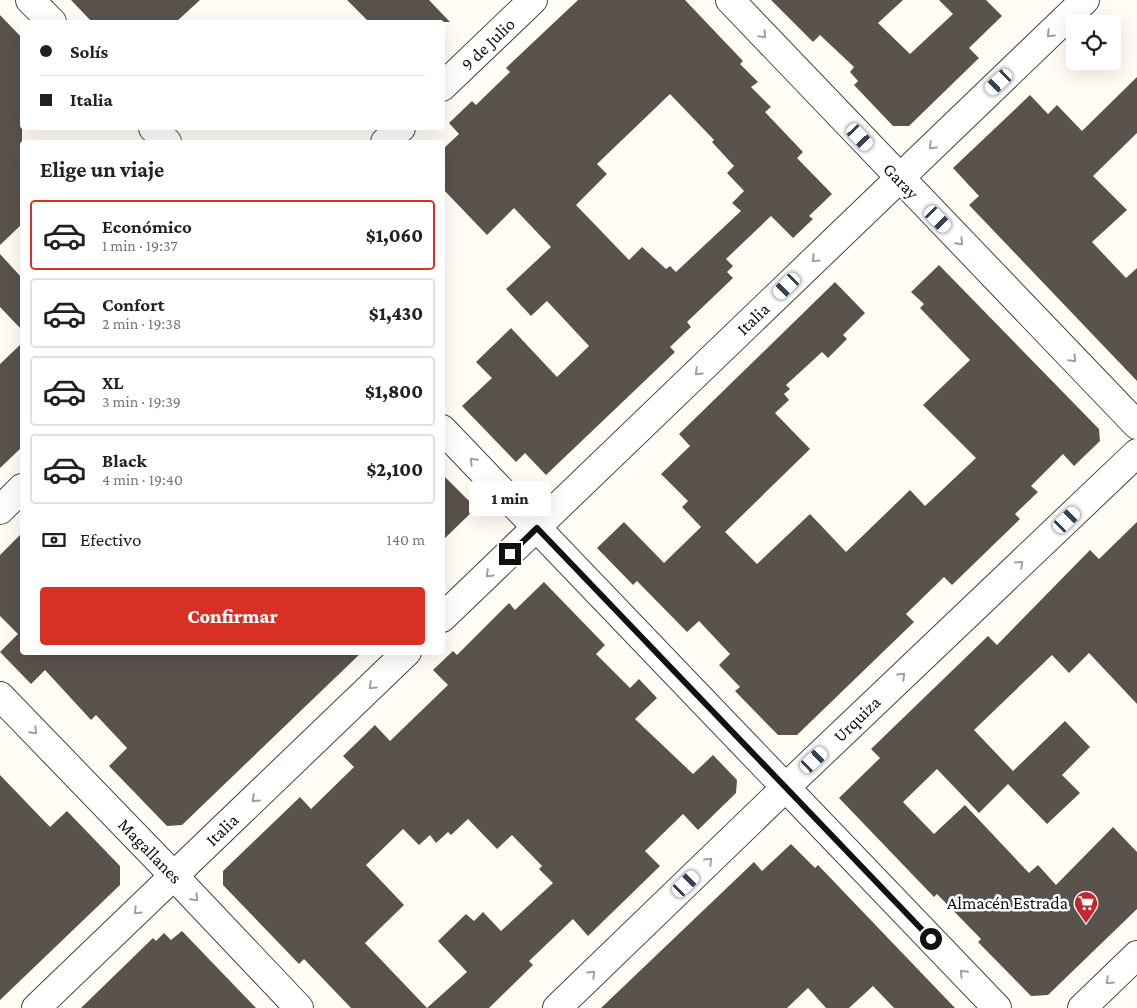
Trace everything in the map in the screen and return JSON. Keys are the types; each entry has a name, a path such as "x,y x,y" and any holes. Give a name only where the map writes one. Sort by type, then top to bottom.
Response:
{"street":[{"path":"30,0 50,20"},
{"name":"9 de Julio","path":"445,84 533,0"},
{"name":"Garay","path":"730,0 898,178 1137,425"},
{"name":"Italia","path":"445,615 1085,0"},
{"path":"155,130 165,140"},
{"path":"387,140 399,130"},
{"path":"445,432 997,1008"},
{"name":"Urquiza","path":"557,1008 1137,453"},
{"path":"0,510 20,490"},
{"name":"Italia","path":"36,1008 404,655"},
{"name":"Magallanes","path":"0,696 299,1008"},
{"path":"1082,1008 1137,955"}],"building":[{"path":"71,0 200,0 178,20 90,20"},
{"path":"347,0 429,0 450,22 445,22 445,20 367,20"},
{"path":"578,0 685,0 743,61 740,64 758,82 751,87 771,107 765,112 803,152 797,158 832,194 809,216 813,219 793,238 771,216 726,259 733,266 727,272 733,278 687,322 691,327 670,347 675,352 546,475 525,453 516,462 462,406 492,378 476,362 511,328 557,377 589,346 547,301 531,316 506,289 551,247 514,208 487,235 445,191 445,147 459,134 449,123 472,101 476,105 510,72 506,68","holes":["670,94 714,140 712,142 734,166 727,173 744,191 732,203 741,211 676,272 670,266 666,269 642,247 629,260 576,205 607,174 597,164"]},
{"path":"771,0 903,0 878,23 910,54 953,14 939,0 986,0 1002,16 969,48 979,58 909,126 893,126 854,85 858,81 850,72 854,67 820,35 813,42"},
{"path":"0,15 20,36 20,130 22,130 22,140 20,140 20,226 0,245"},
{"path":"1137,77 1137,133 1093,176 1127,210 1092,242 1126,278 1137,268 1137,381 969,205 979,196 953,168 1030,95 1048,114 1057,105 1082,131"},
{"path":"0,254 20,276 20,328 0,307"},
{"path":"939,265 1099,429 1100,441 1074,466 1063,454 1031,486 1038,492 1015,514 1020,519 952,585 944,577 906,614 914,622 797,735 778,735 735,691 740,687 719,665 730,654 699,621 687,632 637,581 633,585 597,548 624,522 664,563 701,527 682,507 688,501 661,474 690,446 679,434 835,282 865,313 843,335 847,339 828,358 822,352 786,385 790,389 784,394 789,400 775,413 810,449 725,532 757,564 810,514 846,552 910,490 925,506 976,458 923,405 970,360 920,308 924,304 911,292"},
{"path":"20,345 20,449 0,468 0,364"},
{"path":"445,477 476,508 445,538"},
{"path":"1137,522 1137,704 1089,653 1069,673 1052,655 974,730 1013,771 1065,721 1090,747 1062,775 1080,793 1047,824 1008,784 979,813 937,769 903,802 934,834 965,805 1029,873 1038,865 1056,885 1113,827 1137,852 1137,909 1048,995 1031,996 978,942 981,939 937,894 934,897 839,798 880,758 871,749 988,636 997,645 1090,550 1099,559"},
{"path":"20,535 20,655 359,655 182,825 167,826 109,766 127,748 96,715 91,720 45,670 31,684 0,652 18,634 0,616 0,555"},
{"path":"544,582 605,645 596,654 630,688 639,679 657,698 635,719 693,774 713,755 737,780 736,793 698,830 683,814 645,851 660,866 588,936 573,919 529,961 533,965 489,1008 351,1008 304,959 299,964 223,885 223,871 300,797 311,809 354,767 343,756 375,725 390,741 448,685 433,670 453,651 457,655 509,603 515,610","holes":["468,819 497,849 512,835 542,866 539,869 553,883 501,931 483,912 474,921 466,914 438,941 467,972 427,1008 365,943 404,905 366,865 403,829 419,845 430,835 436,843 448,832 451,835"]},
{"path":"0,775 50,827 67,811 120,866 120,885 0,1000"},
{"path":"791,844 815,868 818,865 955,1008 894,1008 873,986 849,1008 826,1008 808,988 787,1008 601,1008 754,862 762,871"},
{"path":"182,931 256,1008 81,1008 153,938 156,941 164,933 171,940"}],"place":[{"name":"Almacén Estrada","path":"1086,924"}],"route":[{"path":"510,554 537,528 931,939"}]}
